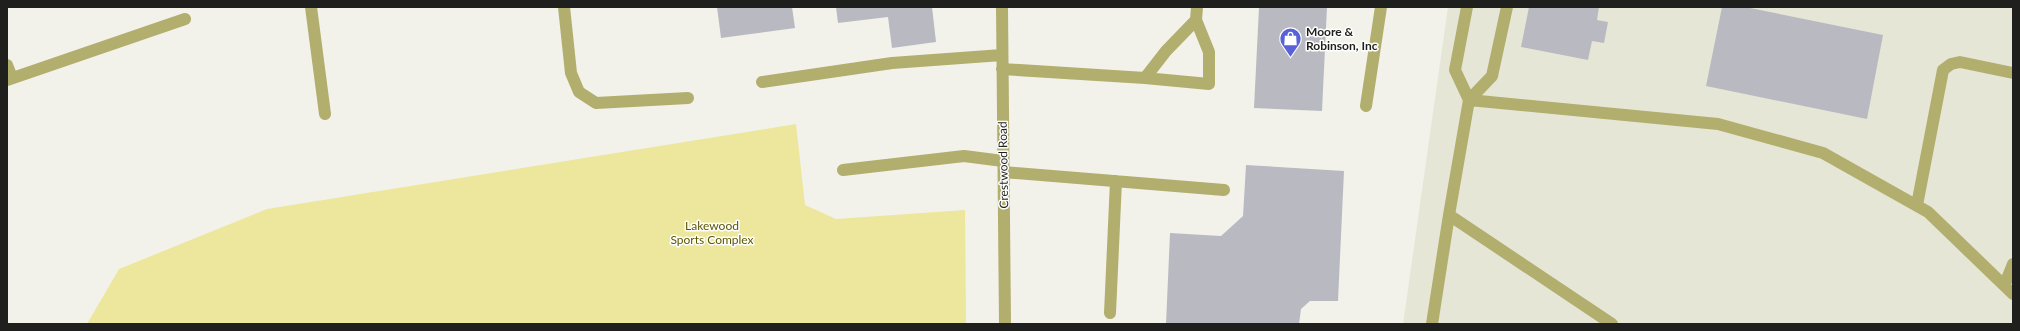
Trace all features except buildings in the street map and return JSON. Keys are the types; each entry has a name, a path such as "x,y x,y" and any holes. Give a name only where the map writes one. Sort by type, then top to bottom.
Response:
{"street":[{"path":"311,7 325,114"},
{"path":"564,7 571,73 579,92 596,103 688,98"},
{"name":"Crestwood Road","path":"1002,7 1005,324"},
{"path":"1002,69 1145,78 1209,84 1209,52 1196,20 1197,7"},
{"path":"1366,106 1381,7"},
{"path":"1467,7 1455,70 1469,100"},
{"path":"1432,324 1469,100 1492,76 1507,7"},
{"path":"7,65 9,79 185,19"},
{"path":"1145,78 1166,52 1196,20"},
{"path":"762,82 892,63 1002,54"},
{"path":"1917,205 1944,70 1951,64 1960,62 2013,73"},
{"path":"1469,100 1718,124 1823,153 1928,212 2005,284 2013,294"},
{"path":"843,170 964,156 1003,166 1116,181 1224,190"},
{"path":"1110,313 1116,181"},
{"path":"1449,215 1612,324"},
{"path":"2005,284 2013,264"}],"shaded area":[{"path":"1448,7 2013,7 2013,324 1403,324"}],"green space":[{"name":"Lakewood Sports Complex","path":"796,124 805,205 836,219 965,210 966,324 87,324 119,269 267,209"}],"place":[{"name":"Moore & Robinson, Inc","path":"1290,58"}]}
